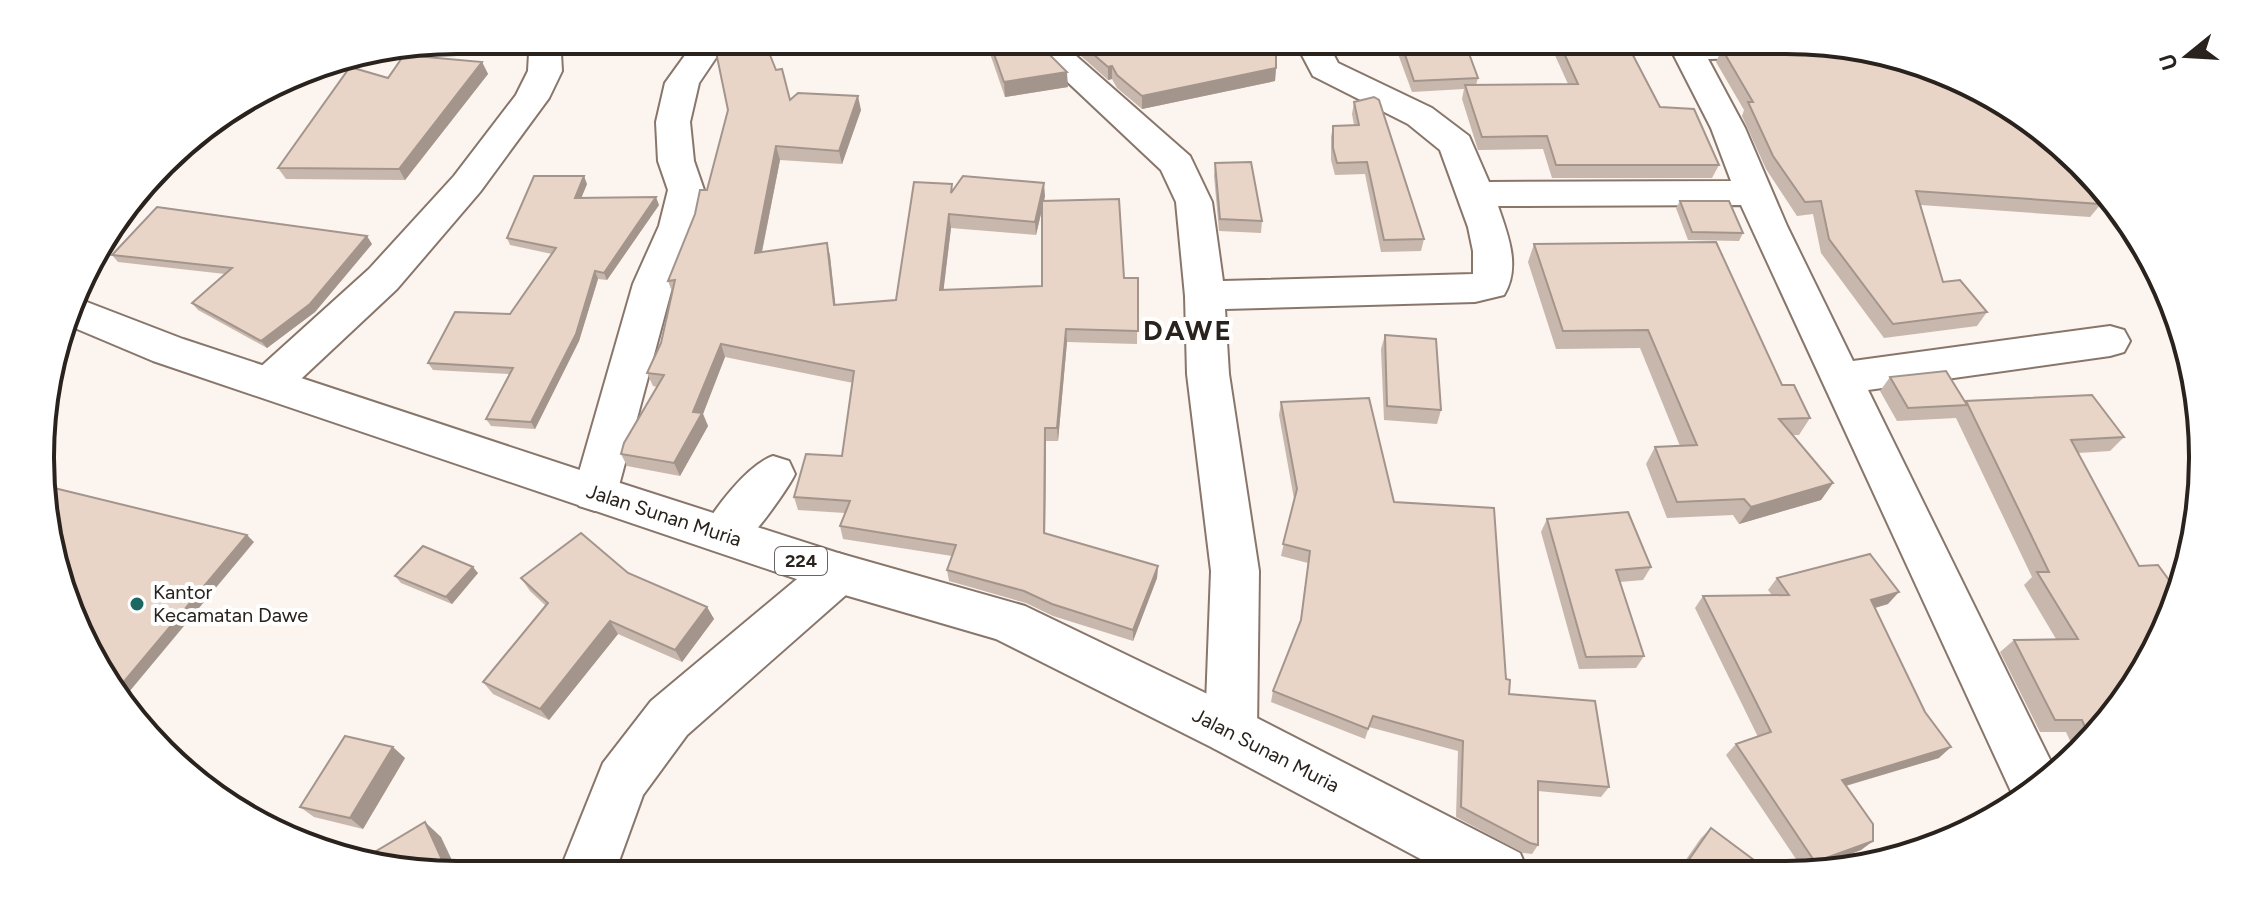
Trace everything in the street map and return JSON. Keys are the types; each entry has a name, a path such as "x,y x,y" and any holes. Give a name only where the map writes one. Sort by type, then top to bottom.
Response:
{"street":[{"path":"271,382 383,279 467,184 539,85 545,71 545,54"},
{"path":"595,493 653,284 678,226 686,190 676,161 673,122 682,83 702,54"},
{"path":"1055,54 1177,164 1194,202 1205,296 1210,388 1235,571 1231,731"},
{"path":"1205,296 1490,285 1493,275 1490,242 1476,194 1456,144 1420,116 1325,69 1317,54"},
{"path":"1690,54 1728,128 1755,193 2032,778"},
{"path":"1476,194 1755,193"},
{"name":"Jalan Sunan Muria","path":"80,315 168,350 595,493 838,573 1008,621 1231,731 1479,861"},
{"path":"1842,378 2110,341"},
{"path":"723,535 773,474"},
{"path":"591,861 622,781 669,718 838,573"}],"building":[{"path":"716,54 770,54 776,70 782,69 790,100 798,93 858,96 839,151 776,146 755,253 827,243 834,305 896,300 914,182 952,184 951,193 963,176 1044,183 1035,222 949,214 940,290 1042,286 1042,201 1119,199 1124,278 1138,278 1138,331 1066,329 1057,428 1045,428 1044,533 1158,566 1133,630 1052,604 1024,591 947,570 956,545 840,526 850,501 794,497 806,454 842,456 854,371 721,344 693,412 702,413 674,463 621,454 624,443 664,375 647,373 661,343 675,280 668,281 695,214 700,190 707,190 728,110"},
{"path":"994,54 1049,54 1067,72 1004,82"},
{"path":"1093,54 1276,54 1276,68 1142,96 1117,75 1112,66 1108,67"},
{"path":"1405,54 1469,54 1478,78 1414,81"},
{"path":"1564,54 1632,54 1660,107 1694,109 1719,165 1556,165 1547,136 1482,137 1465,85 1578,84"},
{"path":"1725,54 1838,57 1915,75 1964,96 2010,122 2052,154 2099,204 1916,191 1943,282 1960,280 1987,312 1893,324 1829,239 1821,201 1805,202 1773,156 1748,102 1753,102"},
{"path":"405,57 482,62 399,169 278,168 348,69 388,78"},
{"path":"1374,97 1379,100 1424,239 1384,240 1367,162 1337,163 1333,126 1359,125 1354,102"},
{"path":"1251,162 1262,221 1220,219 1215,163"},
{"path":"534,176 584,176 575,198 656,197 604,273 595,271 576,334 531,422 486,419 513,368 428,363 455,312 510,314 556,248 507,238"},
{"path":"1680,201 1729,201 1743,233 1692,232"},
{"path":"157,207 367,236 310,304 261,341 192,303 232,268 112,255"},
{"path":"1716,242 1782,385 1794,385 1810,418 1779,419 1833,483 1751,507 1744,499 1677,502 1655,447 1697,445 1648,330 1563,331 1534,244"},
{"path":"1385,335 1436,339 1441,410 1387,406"},
{"path":"1946,371 1967,405 1908,408 1890,377"},
{"path":"2092,395 2124,437 2071,440 2139,566 2158,565 2170,581 2135,659 2085,728 2082,720 2055,720 2014,640 2078,639 2037,572 2049,572 1966,401"},
{"path":"1369,398 1394,502 1494,508 1509,694 1595,701 1609,787 1538,781 1538,845 1461,807 1463,741 1373,716 1368,729 1273,691 1301,620 1310,551 1283,544 1297,489 1281,402"},
{"name":"Kantor Kecamatan Dawe","path":"55,488 247,535 123,683 96,636 75,587 62,536"},
{"path":"1628,512 1651,567 1616,570 1644,656 1586,657 1547,519"},
{"path":"581,533 628,573 707,607 675,650 610,621 540,709 483,682 548,603 521,578"},
{"path":"423,546 473,567 446,597 395,576"},
{"path":"1870,554 1899,592 1871,600 1925,712 1951,747 1842,780 1873,824 1873,841 1823,859 1814,860 1736,744 1771,732 1703,596 1789,595 1777,578"},
{"path":"345,736 393,747 350,818 300,807"},
{"path":"425,822 442,860 405,858 375,852"},
{"path":"1711,828 1755,861 1688,861"}],"place":[{"name":"Kantor Kecamatan Dawe","path":"137,604"}],"district":[{"name":"DAWE","path":"1188,330"}]}
